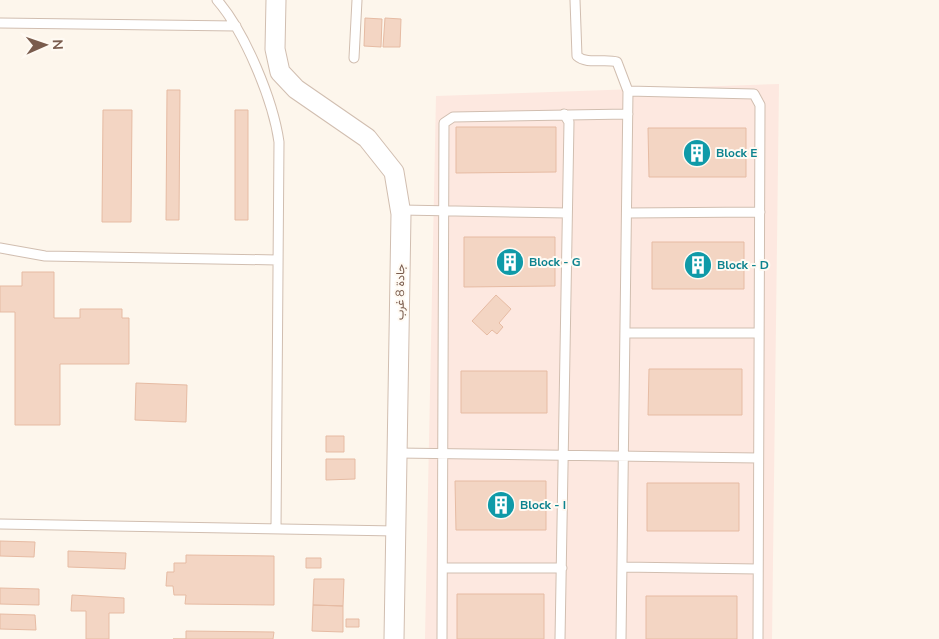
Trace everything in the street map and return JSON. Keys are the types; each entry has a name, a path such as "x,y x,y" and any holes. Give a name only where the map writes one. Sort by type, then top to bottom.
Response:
{"street":[{"name":"جادة 8 غرب","path":"276,0 275,49 280,72 296,89 367,138 394,172 401,210 394,639"}],"lane":[{"path":"217,0 236,26 270,107 277,130 279,154 276,529"},
{"path":"354,58 357,0"},
{"path":"575,0 577,56 585,60 610,60 617,62 628,91 621,639"},
{"path":"0,23 236,26"},
{"path":"628,91 754,94 760,105 758,639"},
{"path":"560,639 569,122 564,114"},
{"path":"442,639 444,124 452,118 628,114"},
{"path":"401,210 567,213"},
{"path":"627,213 760,212"},
{"path":"0,248 45,256 277,260"},
{"path":"625,333 759,333"},
{"path":"397,453 758,458"},
{"path":"0,524 396,531"},
{"path":"622,567 758,569"},
{"path":"442,568 562,568"}],"shaded area":[{"path":"779,84 772,639 425,639 436,96"}],"building":[{"path":"365,18 382,19 381,47 364,46"},
{"path":"385,18 401,19 400,47 383,47"},
{"path":"167,90 180,90 179,220 166,220"},
{"path":"103,110 132,110 131,222 102,222"},
{"path":"235,110 248,110 248,220 235,220"},
{"path":"456,127 556,127 556,172 456,173"},
{"name":"Block E","path":"648,128 746,128 746,177 649,177"},
{"name":"Block - G","path":"464,237 555,237 555,286 464,287"},
{"name":"Block - D","path":"652,242 744,242 744,289 652,289"},
{"path":"22,272 54,272 54,318 80,318 80,309 122,309 122,318 129,318 129,364 60,364 60,425 15,425 15,312 0,312 0,286 22,286"},
{"path":"496,295 511,309 499,323 503,327 497,334 492,330 487,335 472,321"},
{"path":"649,369 742,369 742,415 648,415"},
{"path":"461,371 547,371 547,413 461,413"},
{"path":"136,383 187,385 186,422 135,420"},
{"path":"326,436 344,436 344,452 326,452"},
{"path":"326,459 355,459 355,479 326,480"},
{"name":"Block - I","path":"455,481 546,481 546,530 456,530"},
{"path":"647,483 739,483 739,531 647,531"},
{"path":"0,541 35,542 34,557 0,556"},
{"path":"68,551 126,553 125,569 68,567"},
{"path":"186,555 274,556 274,605 185,604 186,595 174,595 173,586 166,586 167,572 174,572 174,563 186,563"},
{"path":"306,558 321,558 321,568 306,568"},
{"path":"314,579 344,579 343,606 313,605"},
{"path":"0,588 39,589 39,605 0,604"},
{"path":"457,594 544,594 544,639 457,639"},
{"path":"72,595 124,598 124,613 109,613 109,639 86,639 86,611 71,611"},
{"path":"646,596 737,596 737,639 646,639"},
{"path":"313,605 343,606 343,632 312,631"},
{"path":"0,614 35,615 36,630 0,629"},
{"path":"346,619 359,619 359,627 346,627"},
{"path":"186,631 274,632 273,639 186,639"}],"place":[{"name":"Block E","path":"697,153"},
{"name":"Block - G","path":"510,262"},
{"name":"Block - D","path":"698,265"},
{"name":"Block - I","path":"501,505"}]}
